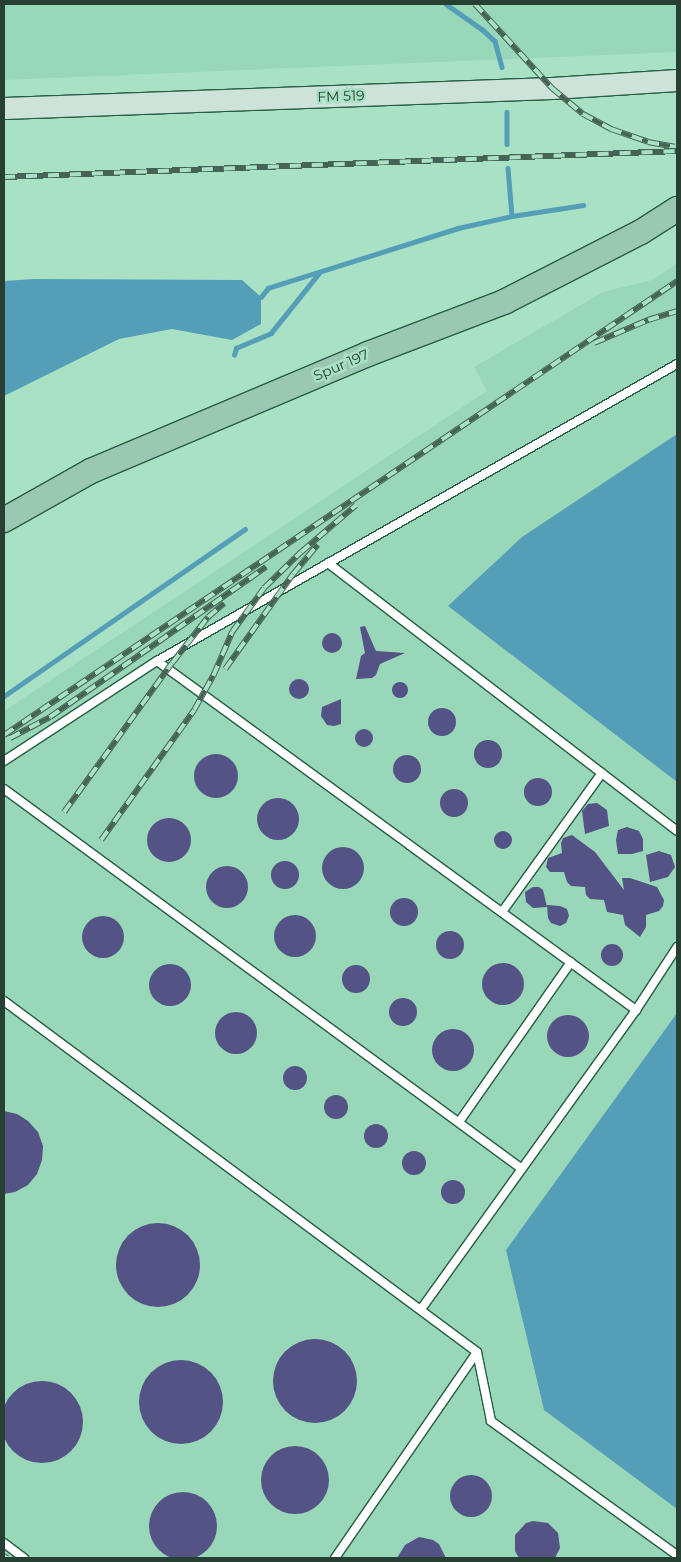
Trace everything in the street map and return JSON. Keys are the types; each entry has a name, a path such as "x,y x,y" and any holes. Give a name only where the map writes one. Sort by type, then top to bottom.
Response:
{"main road":[{"name":"FM 519","path":"4,108 552,88 677,80"},
{"name":"Spur 197","path":"4,520 91,471 368,354 504,302 641,232 677,209"}],"lane":[{"path":"4,762 157,660 677,364"},
{"path":"328,563 677,831"},
{"path":"157,660 636,1010"},
{"path":"502,912 602,773"},
{"path":"4,789 522,1169"},
{"path":"421,1309 636,1010 677,947"},
{"path":"459,1122 571,962"},
{"path":"4,1001 477,1352 491,1421 677,1555"},
{"path":"334,1558 477,1352"},
{"path":"4,1543 24,1558"}],"shaded area":[{"path":"4,4 677,4 677,52 4,80"},
{"path":"677,264 677,434 522,537 448,606 677,782 677,1013 506,1250 544,1410 677,1509 677,1558 4,1558 4,711 487,391 474,367 603,292 652,280"}],"water":[{"path":"34,279 242,280 261,297 261,324 232,340 172,329 119,339 4,396 4,281"},
{"path":"677,434 677,782 448,606 522,537"},
{"path":"677,1013 677,1509 544,1410 506,1250"}],"building":[{"path":"365,626 376,651 405,653 380,664 376,675 372,678 356,679 361,656 365,653 360,627"},
{"path":"332,633 339,636 342,643 339,650 332,653 325,650 322,643 325,636"},
{"path":"295,679 303,679 309,685 309,693 303,699 295,699 289,693 289,685"},
{"path":"400,682 406,684 408,690 406,696 400,698 394,696 392,690 394,684"},
{"path":"341,699 341,724 327,725 321,716 322,707"},
{"path":"442,708 452,712 456,722 452,732 442,736 432,732 428,722 432,712"},
{"path":"364,729 370,732 373,738 370,744 364,747 358,744 355,738 358,732"},
{"path":"488,740 498,744 502,754 498,764 488,768 478,764 474,754 478,744"},
{"path":"216,754 228,758 234,764 238,776 234,788 228,794 216,798 204,794 198,788 194,776 198,764 204,758"},
{"path":"407,755 417,759 421,769 417,779 407,783 397,779 393,769 397,759"},
{"path":"538,778 548,782 552,792 548,802 538,806 528,802 524,792 528,782"},
{"path":"454,789 464,793 468,803 464,813 454,817 444,813 440,803 444,793"},
{"path":"278,798 293,804 299,819 293,834 278,840 263,834 257,819 263,804"},
{"path":"597,803 607,810 609,826 585,834 582,811 588,804"},
{"path":"169,818 181,822 187,828 191,840 187,852 181,858 169,862 157,858 151,852 147,840 151,828 157,822"},
{"path":"627,827 639,831 643,839 643,851 632,854 618,854 616,840 618,830"},
{"path":"499,831 507,831 512,836 510,847 499,849 494,844 494,836"},
{"path":"572,835 595,852 624,890 622,878 630,878 657,887 664,900 663,906 659,911 646,915 646,927 640,937 625,925 623,915 607,912 604,900 590,899 586,895 585,887 571,886 567,882 564,872 550,872 546,867 548,858 562,853 561,843 563,838"},
{"path":"343,847 358,853 364,868 358,883 343,889 328,883 322,868 328,853"},
{"path":"659,851 671,855 675,867 668,877 650,882 646,855"},
{"path":"285,861 295,865 299,875 295,885 285,889 275,885 271,875 275,865"},
{"path":"227,866 242,872 248,887 242,902 227,908 212,902 206,887 212,872"},
{"path":"533,887 539,887 543,890 547,907 533,908 526,902 525,892"},
{"path":"404,898 414,902 418,912 414,922 404,926 394,922 390,912 394,902"},
{"path":"547,905 560,906 567,909 569,916 566,923 560,926 551,923 548,918"},
{"path":"295,915 310,921 316,936 310,951 295,957 280,951 274,936 280,921"},
{"path":"103,916 118,922 124,937 118,952 103,958 88,952 82,937 88,922"},
{"path":"450,931 460,935 464,945 460,955 450,959 440,955 436,945 440,935"},
{"path":"612,944 620,947 623,955 620,963 612,966 604,963 601,955 604,947"},
{"path":"503,963 518,969 524,984 518,999 503,1005 488,999 482,984 488,969"},
{"path":"170,964 185,970 191,985 185,1000 170,1006 155,1000 149,985 155,970"},
{"path":"356,965 366,969 370,979 366,989 356,993 346,989 342,979 346,969"},
{"path":"403,998 413,1002 417,1012 413,1022 403,1026 393,1022 389,1012 393,1002"},
{"path":"236,1012 251,1018 257,1033 251,1048 236,1054 221,1048 215,1033 221,1018"},
{"path":"568,1015 583,1021 589,1036 583,1051 568,1057 553,1051 547,1036 553,1021"},
{"path":"453,1029 468,1035 474,1050 468,1065 453,1071 438,1065 432,1050 438,1035"},
{"path":"295,1066 304,1069 307,1078 304,1087 295,1090 286,1087 283,1078 286,1069"},
{"path":"336,1095 345,1098 348,1107 345,1116 336,1119 327,1116 324,1107 327,1098"},
{"path":"4,1111 17,1114 28,1121 38,1132 43,1146 42,1160 37,1174 28,1185 15,1192 4,1194"},
{"path":"376,1124 385,1127 388,1136 385,1145 376,1148 367,1145 364,1136 367,1127"},
{"path":"414,1151 423,1154 426,1163 423,1172 414,1175 405,1172 402,1163 405,1154"},
{"path":"453,1180 462,1183 465,1192 462,1201 453,1204 444,1201 441,1192 444,1183"},
{"path":"158,1223 181,1230 193,1242 200,1265 193,1288 181,1300 158,1307 135,1300 123,1288 116,1265 123,1242 135,1230"},
{"path":"315,1339 338,1346 350,1358 357,1381 350,1404 338,1416 315,1423 292,1416 280,1404 273,1381 280,1358 292,1346"},
{"path":"181,1360 204,1367 216,1379 223,1402 216,1425 204,1437 181,1444 158,1437 146,1425 139,1402 146,1379 158,1367"},
{"path":"42,1381 58,1384 71,1393 80,1406 83,1422 80,1438 71,1451 58,1460 42,1463 26,1460 13,1451 4,1438 1,1422 4,1406 13,1393 26,1384"},
{"path":"295,1446 308,1449 319,1456 326,1467 329,1480 326,1493 319,1504 308,1511 295,1514 282,1511 271,1504 264,1493 261,1480 264,1467 271,1456 282,1449"},
{"path":"471,1475 486,1481 492,1496 486,1511 471,1517 456,1511 450,1496 456,1481"},
{"path":"183,1492 196,1495 207,1502 214,1513 217,1526 214,1539 207,1550 196,1557 183,1560 170,1557 159,1550 152,1539 149,1526 152,1513 159,1502 170,1495"},
{"path":"533,1521 548,1523 558,1533 560,1548 555,1558 519,1558 515,1551 515,1535 526,1523"},
{"path":"419,1537 433,1540 439,1544 446,1558 397,1558 405,1545"}],"waterway":[{"path":"446,4 483,30 495,41 502,67"},
{"path":"507,112 507,144"},
{"path":"508,168 512,216"},
{"path":"261,297 268,288 458,228 512,216 583,205"},
{"path":"234,355 236,348 271,333 319,273"},
{"path":"4,696 245,529"}],"railway":[{"path":"475,4 552,88 583,114 611,129 648,142 675,147"},
{"path":"4,177 677,151"},
{"path":"4,735 677,281"},
{"path":"594,343 648,320 677,311"},
{"path":"101,840 194,710 213,676 232,632 264,588 301,552 356,505"},
{"path":"225,669 293,574 317,545"},
{"path":"10,738 50,717 266,567"},
{"path":"64,812 172,663 208,617 224,603"}]}
